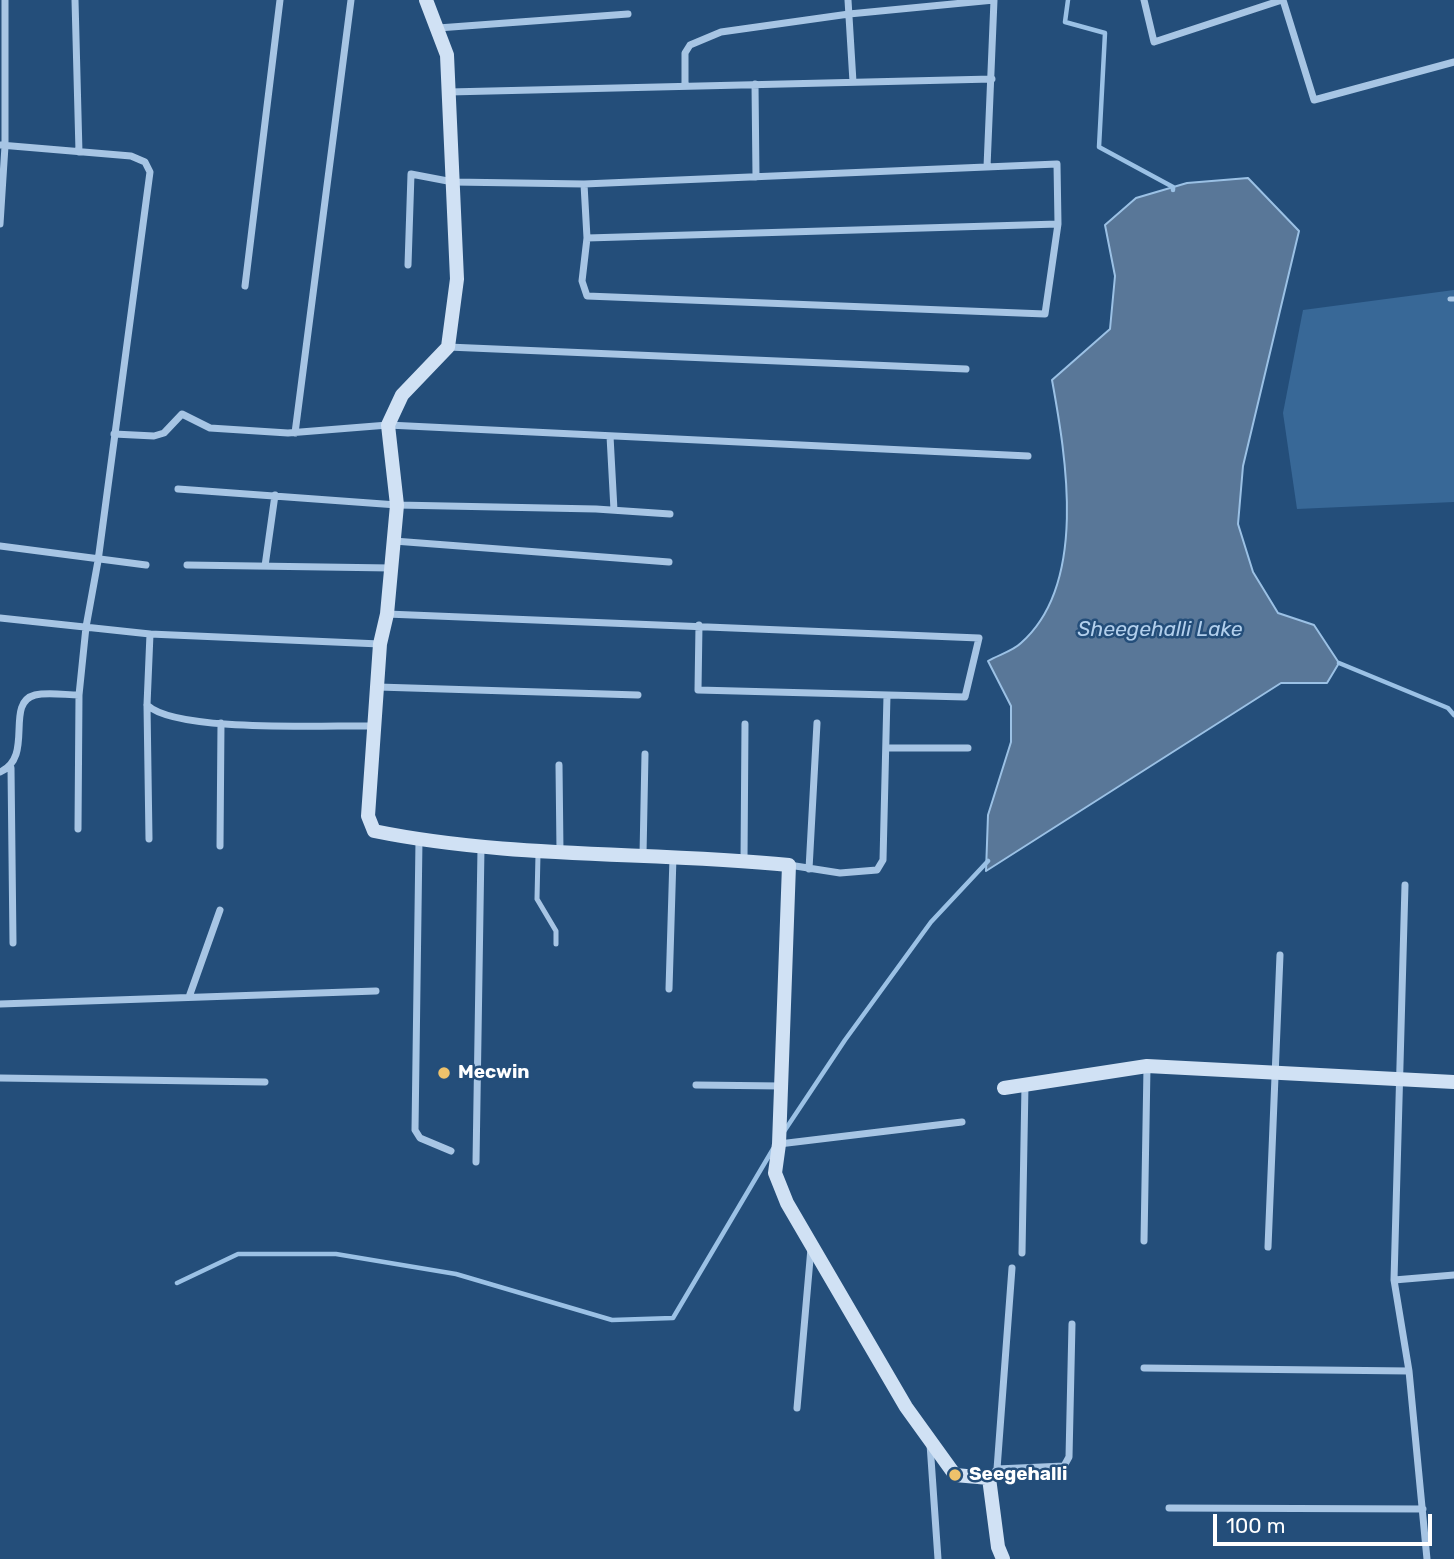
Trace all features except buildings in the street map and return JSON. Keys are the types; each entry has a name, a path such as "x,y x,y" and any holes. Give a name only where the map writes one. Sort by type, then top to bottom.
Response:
{"street":[{"path":"0,224 5,0"},
{"path":"75,0 79,152"},
{"path":"245,286 280,0"},
{"path":"295,433 351,0"},
{"path":"848,0 853,82"},
{"path":"685,86 685,53 690,45 721,32 849,14 994,0 987,167"},
{"path":"1144,0 1154,42 1282,0 1314,100 1454,62"},
{"path":"429,2 447,55 457,279 448,347 402,395 388,425 397,505 373,726 368,816 374,831 481,848 673,856 789,865 841,873 877,870 883,860 887,695"},
{"path":"438,28 628,14"},
{"path":"449,92 992,79"},
{"path":"755,84 756,177"},
{"path":"3,146 131,156 145,162 150,172 98,561 86,628 79,695 78,829"},
{"path":"408,265 411,174 453,182 584,184 1057,164 1058,224 1045,314 587,296 582,281 587,238 584,184"},
{"path":"587,238 1058,224"},
{"path":"448,347 966,369"},
{"path":"114,434 154,436 164,433 182,414 210,428 295,433 388,425 1027,456"},
{"path":"610,436 614,510"},
{"path":"178,489 397,505 614,510 670,514"},
{"path":"265,566 275,495"},
{"path":"393,541 669,562"},
{"path":"0,546 98,561 146,565"},
{"path":"187,565 391,568"},
{"path":"387,614 699,625 979,638 965,697 698,690 699,625"},
{"path":"0,618 150,634 380,644"},
{"path":"149,839 147,705 150,634"},
{"path":"378,688 638,695"},
{"path":"0,772 11,768 17,760 21,708 27,699 36,695 79,695"},
{"path":"147,705 155,712 173,718 222,723 373,726"},
{"path":"220,846 222,723"},
{"path":"809,869 817,723"},
{"path":"744,861 745,724"},
{"path":"887,748 968,748"},
{"path":"643,855 645,754"},
{"path":"559,765 560,851"},
{"path":"11,768 13,943"},
{"path":"419,840 415,1130 420,1138 451,1151"},
{"path":"476,1162 481,848"},
{"path":"669,989 673,856"},
{"path":"789,865 782,1086 775,1173 811,1248 930,1444 955,1475 993,1474 1064,1466 1069,1457 1072,1324"},
{"path":"1405,885 1394,1280 1409,1371 1427,1559"},
{"path":"188,997 220,910"},
{"path":"1268,1247 1280,955"},
{"path":"0,1004 376,991"},
{"path":"1004,1088 1147,1066 1275,1070 1454,1082"},
{"path":"1144,1241 1147,1066"},
{"path":"0,1078 265,1082"},
{"path":"696,1085 782,1086"},
{"path":"1022,1253 1025,1085"},
{"path":"779,1144 962,1122"},
{"path":"797,1408 811,1248"},
{"path":"1003,1559 998,1547 993,1474 1012,1268"},
{"path":"1394,1280 1454,1275"},
{"path":"1144,1368 1409,1371"},
{"path":"930,1444 938,1559"},
{"path":"1169,1508 1423,1509"}],"lane":[{"path":"538,850 537,899 556,931 556,944"}],"shaded area":[{"path":"1454,290 1454,502 1297,509 1283,413 1303,310"}],"water":[{"name":"Sheegehalli Lake","path":"1248,178 1299,231 1243,466 1238,524 1253,572 1278,613 1314,625 1339,663 1327,683 1281,683 986,871 988,815 1011,742 1011,706 988,661 1021,643 1042,618 1056,588 1064,554 1067,518 1066,481 1052,380 1110,329 1115,276 1105,225 1136,198 1187,183"}],"waterway":[{"path":"1068,0 1065,22 1105,33 1099,147 1173,187 1173,190"},
{"path":"1339,663 1448,708 1454,715"},
{"path":"783,1133 845,1040 931,922 988,861"},
{"path":"177,1283 238,1254 336,1254 456,1274 612,1320 673,1318 773,1149"}],"place":[{"name":"Mecwin","path":"444,1073"},
{"name":"Seegehalli","path":"955,1475"}]}
